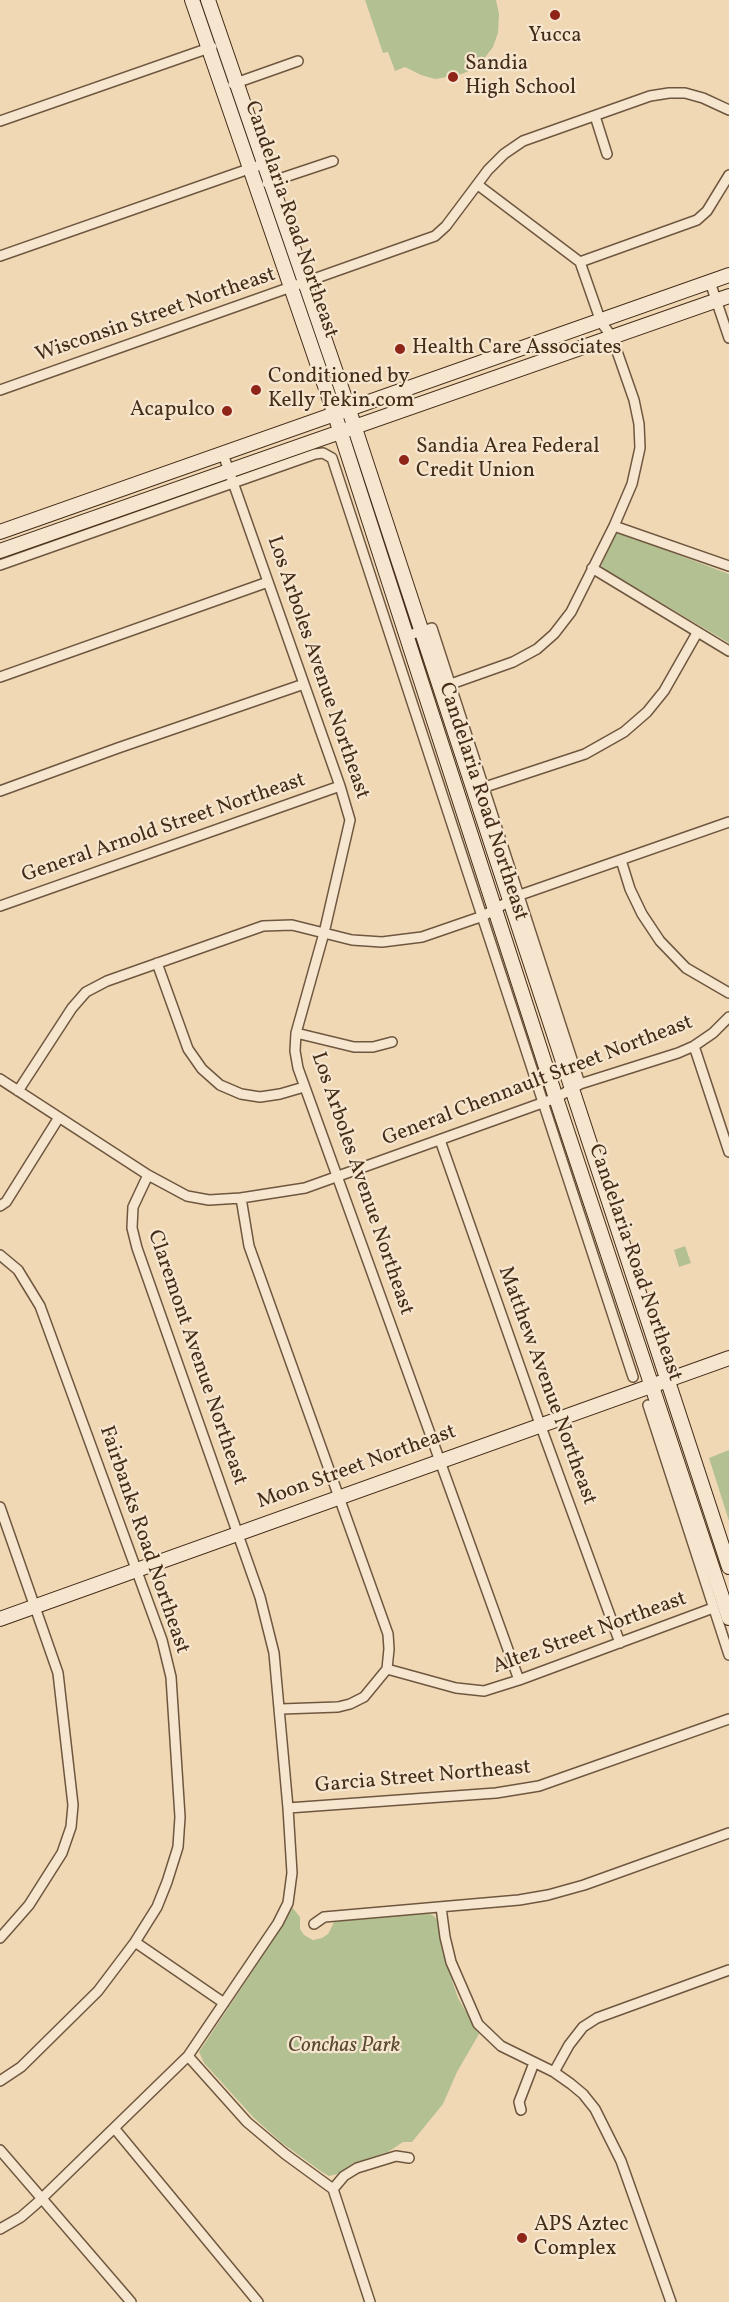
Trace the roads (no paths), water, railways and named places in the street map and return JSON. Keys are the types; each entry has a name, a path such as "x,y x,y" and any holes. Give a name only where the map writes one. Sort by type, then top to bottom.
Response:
{"main road":[{"name":"Candelaria Road Northeast","path":"192,0 222,87 257,166"},
{"name":"Candelaria Road Northeast","path":"208,0 236,83 257,166 297,285 340,433 406,636 489,912 549,1100 653,1384 729,1618"},
{"path":"0,532 729,275"},
{"name":"Candelaria Road Northeast","path":"297,285 349,410 421,631 515,898 729,1568"},
{"path":"0,551 230,477 340,433 723,299"},
{"name":"Moon Street Northeast","path":"0,1619 729,1358"}],"street":[{"path":"0,121 223,44"},
{"path":"222,87 298,61"},
{"name":"Wisconsin Street Northeast","path":"0,390 435,236 446,226 488,170 523,141 650,96 669,93 685,93 703,98 729,110"},
{"path":"595,116 608,154"},
{"path":"263,185 333,161"},
{"path":"0,256 257,166"},
{"path":"580,262 697,220 707,211 729,175"},
{"path":"451,684 513,662 537,649 554,634 571,612 614,526 632,484 640,448 639,424 634,400 612,337 601,322 580,262 478,185"},
{"path":"710,282 723,299 729,338"},
{"path":"0,565 230,477 315,454 322,453 333,458 489,912"},
{"name":"Los Arboles Avenue Northeast","path":"223,454 348,809 349,830 324,933 296,1033 295,1051 304,1087 336,1178 519,1680"},
{"path":"614,526 729,566"},
{"path":"592,568 729,651"},
{"path":"0,677 268,582"},
{"path":"406,636 432,628 485,787 515,898"},
{"path":"485,787 585,754 624,732 664,691 697,633"},
{"path":"0,791 304,684"},
{"name":"General Arnold Street Northeast","path":"0,906 340,786"},
{"path":"18,1091 72,1008 86,992 107,981 263,926 292,926 352,940 382,942 422,937 489,912 515,898 729,822"},
{"path":"621,860 634,898 660,941 686,968 729,993"},
{"path":"157,963 188,1048 202,1070 220,1085 241,1094 260,1096 280,1094 304,1087"},
{"name":"General Chennault Street Northeast","path":"148,1175 188,1196 208,1200 241,1198 305,1188 549,1100 575,1086 694,1046 713,1033 729,1017"},
{"path":"296,1033 354,1047 373,1047 392,1042"},
{"path":"694,1046 729,1152"},
{"path":"0,1079 58,1119 148,1175"},
{"path":"549,1100 633,1377"},
{"path":"0,1206 6,1202 58,1119"},
{"name":"Matthew Avenue Northeast","path":"440,1140 620,1643"},
{"name":"Claremont Avenue Northeast","path":"0,2229 21,2217 42,2198 188,2056 279,1923 288,1903 292,1873 281,1709 274,1653 260,1597 136,1248 132,1228 133,1207 148,1175"},
{"path":"241,1198 249,1246 388,1634 387,1669 364,1697 338,1707 281,1709"},
{"name":"Fairbanks Road Northeast","path":"0,1255 18,1270 29,1284 40,1306 162,1640 171,1677 180,1817 178,1847 167,1882 157,1907 135,1942 98,1991 21,2067 0,2081"},
{"path":"648,1405 729,1655"},
{"path":"0,1508 58,1673 63,1699 73,1805 71,1827 62,1853 29,1905 0,1938"},
{"name":"Altez Street Northeast","path":"387,1669 456,1689 484,1691 713,1608"},
{"name":"Garcia Street Northeast","path":"288,1808 496,1793 539,1786 729,1719"},
{"path":"314,1924 324,1917 519,1900 548,1895 584,1885 729,1833"},
{"path":"441,1907 451,1962 478,2024 501,2046 554,2072 583,2094 605,2126 621,2162 671,2302"},
{"path":"135,1942 224,2003"},
{"path":"554,2072 569,2045 583,2027 597,2018 729,1970"},
{"path":"188,2056 246,2122 333,2189 370,2302"},
{"path":"520,2110 519,2102 534,2063"},
{"path":"115,2129 258,2302"},
{"path":"0,2150 131,2302"},
{"path":"333,2189 344,2176 357,2168 396,2156 409,2158"}],"place":[{"name":"Yucca","path":"555,15"},
{"name":"Sandia High School","path":"453,77"},
{"name":"Health Care Associates","path":"400,349"},
{"name":"Conditioned by Kelly Tekin.com","path":"256,390"},
{"name":"Acapulco","path":"227,411"},
{"name":"Sandia Area Federal Credit Union","path":"404,460"},
{"name":"APS Aztec Complex","path":"522,2238"}],"park label":[{"name":"Conchas Park","path":"344,2047"}]}
